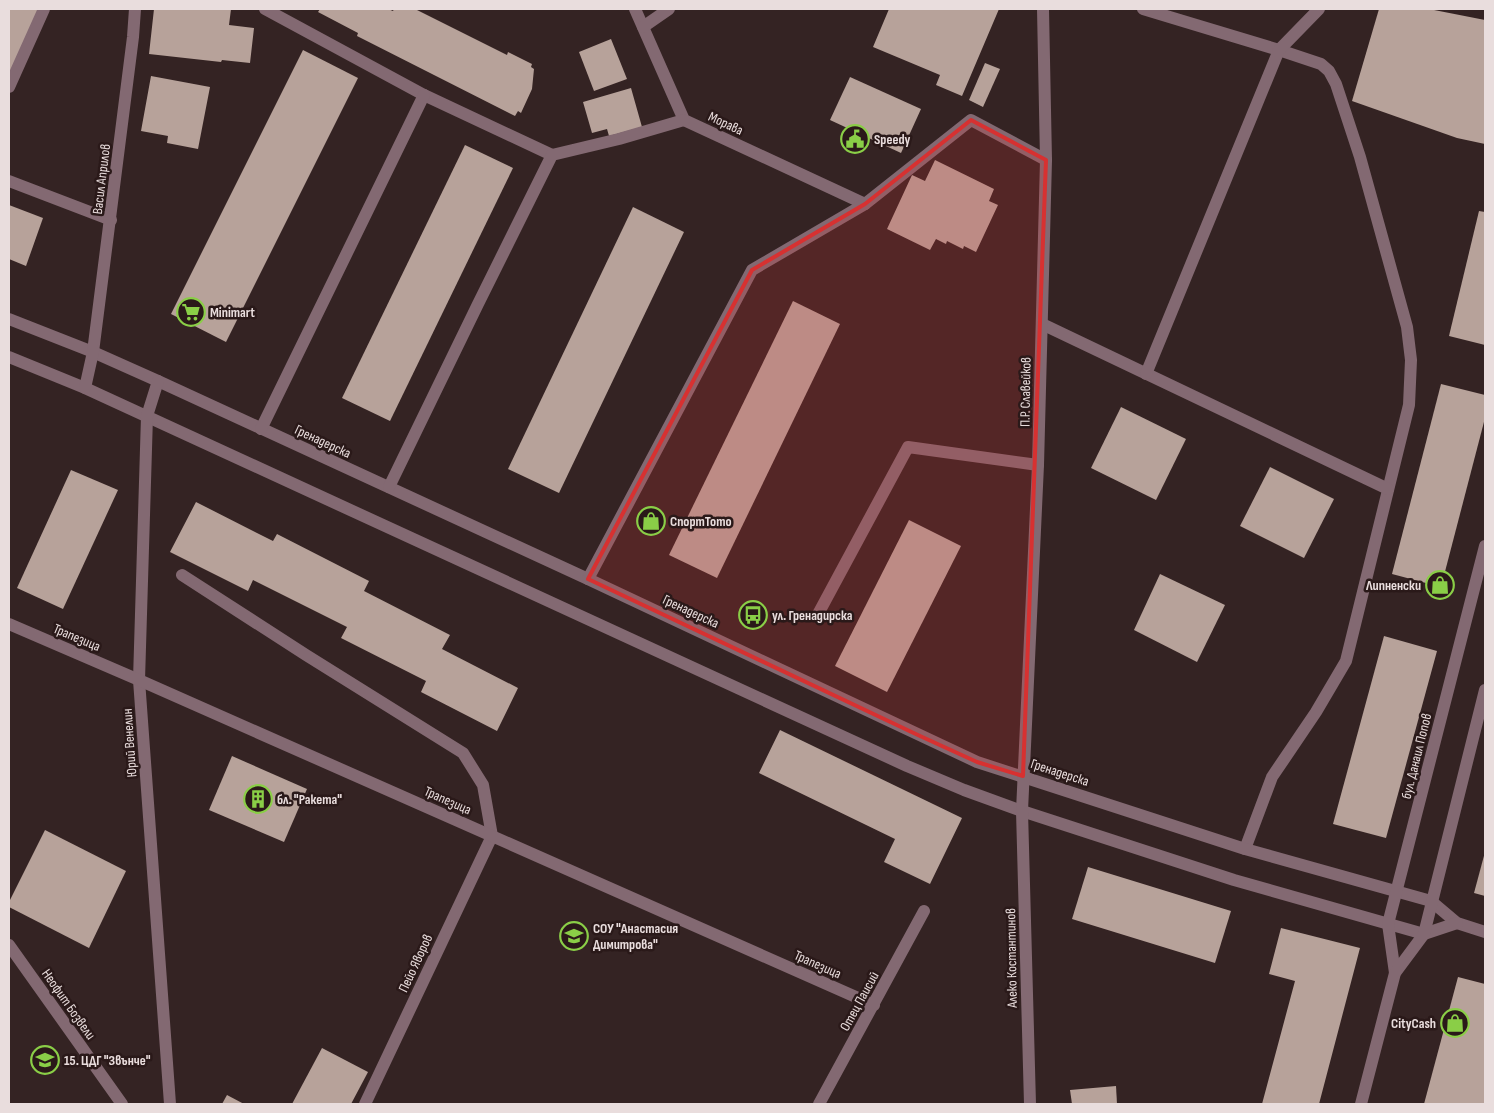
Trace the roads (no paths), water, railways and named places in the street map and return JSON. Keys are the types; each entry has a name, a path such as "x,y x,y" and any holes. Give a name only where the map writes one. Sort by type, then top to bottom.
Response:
{"street":[{"path":"9,87 44,9"},
{"name":"Васил Априлов","path":"85,388 93,352 111,220 135,9"},
{"path":"265,9 424,96 552,155 619,139 684,120 634,9"},
{"path":"643,27 669,9"},
{"name":"П.Р. Славейков","path":"1023,776 1038,465 1042,324 1046,160 1043,9"},
{"path":"1143,9 1280,50 1321,64 1329,71 1336,84 1360,157 1407,327 1411,360 1409,405 1346,662 1316,712 1272,777 1246,849"},
{"path":"1146,374 1280,50 1319,9"},
{"path":"261,429 424,96"},
{"name":"Морава","path":"684,120 865,204"},
{"path":"588,579 752,270 865,204 971,120 1046,160"},
{"path":"389,488 552,155"},
{"path":"9,181 111,220"},
{"name":"Гренадерска","path":"9,319 93,352 588,579 976,762 1246,849 1431,901 1457,924 1485,932"},
{"path":"1042,324 1388,489"},
{"path":"9,357 147,416 907,766 964,790 1022,811 1234,880 1424,934 1457,924"},
{"name":"Юрий Венелин","path":"158,382 147,416 139,680 170,1104"},
{"path":"817,616 908,447 1038,465"},
{"name":"бул. Данаил Попов","path":"1395,974 1388,924 1485,546"},
{"path":"182,575 314,661 463,753 483,785 492,836"},
{"name":"Трапезица","path":"9,624 874,1006"},
{"name":"бул. Данаил Попов","path":"1361,1104 1395,974 1424,934 1485,690"},
{"name":"Алеко Костантинов","path":"1023,776 1022,811 1030,1104"},
{"name":"Пейо Яворов","path":"365,1104 492,836"},
{"name":"Отец Паисий","path":"819,1104 924,911"},
{"name":"Неофит Бозвели","path":"9,945 118,1102"}],"place":[{"name":"Speedy","path":"855,139"},
{"name":"Minimart","path":"191,312"},
{"name":"СпортТото","path":"651,521"},
{"name":"Липненски","path":"1440,585"},
{"name":"ул. Гренадирска","path":"753,615"},
{"name":"бл. \"Ракета\"","path":"258,799"},
{"name":"СОУ \"Анастасия Димитрова\"","path":"574,936"},
{"name":"CityCash","path":"1455,1023"},
{"name":"15. ЦДГ \"Звънче\"","path":"45,1060"}]}
